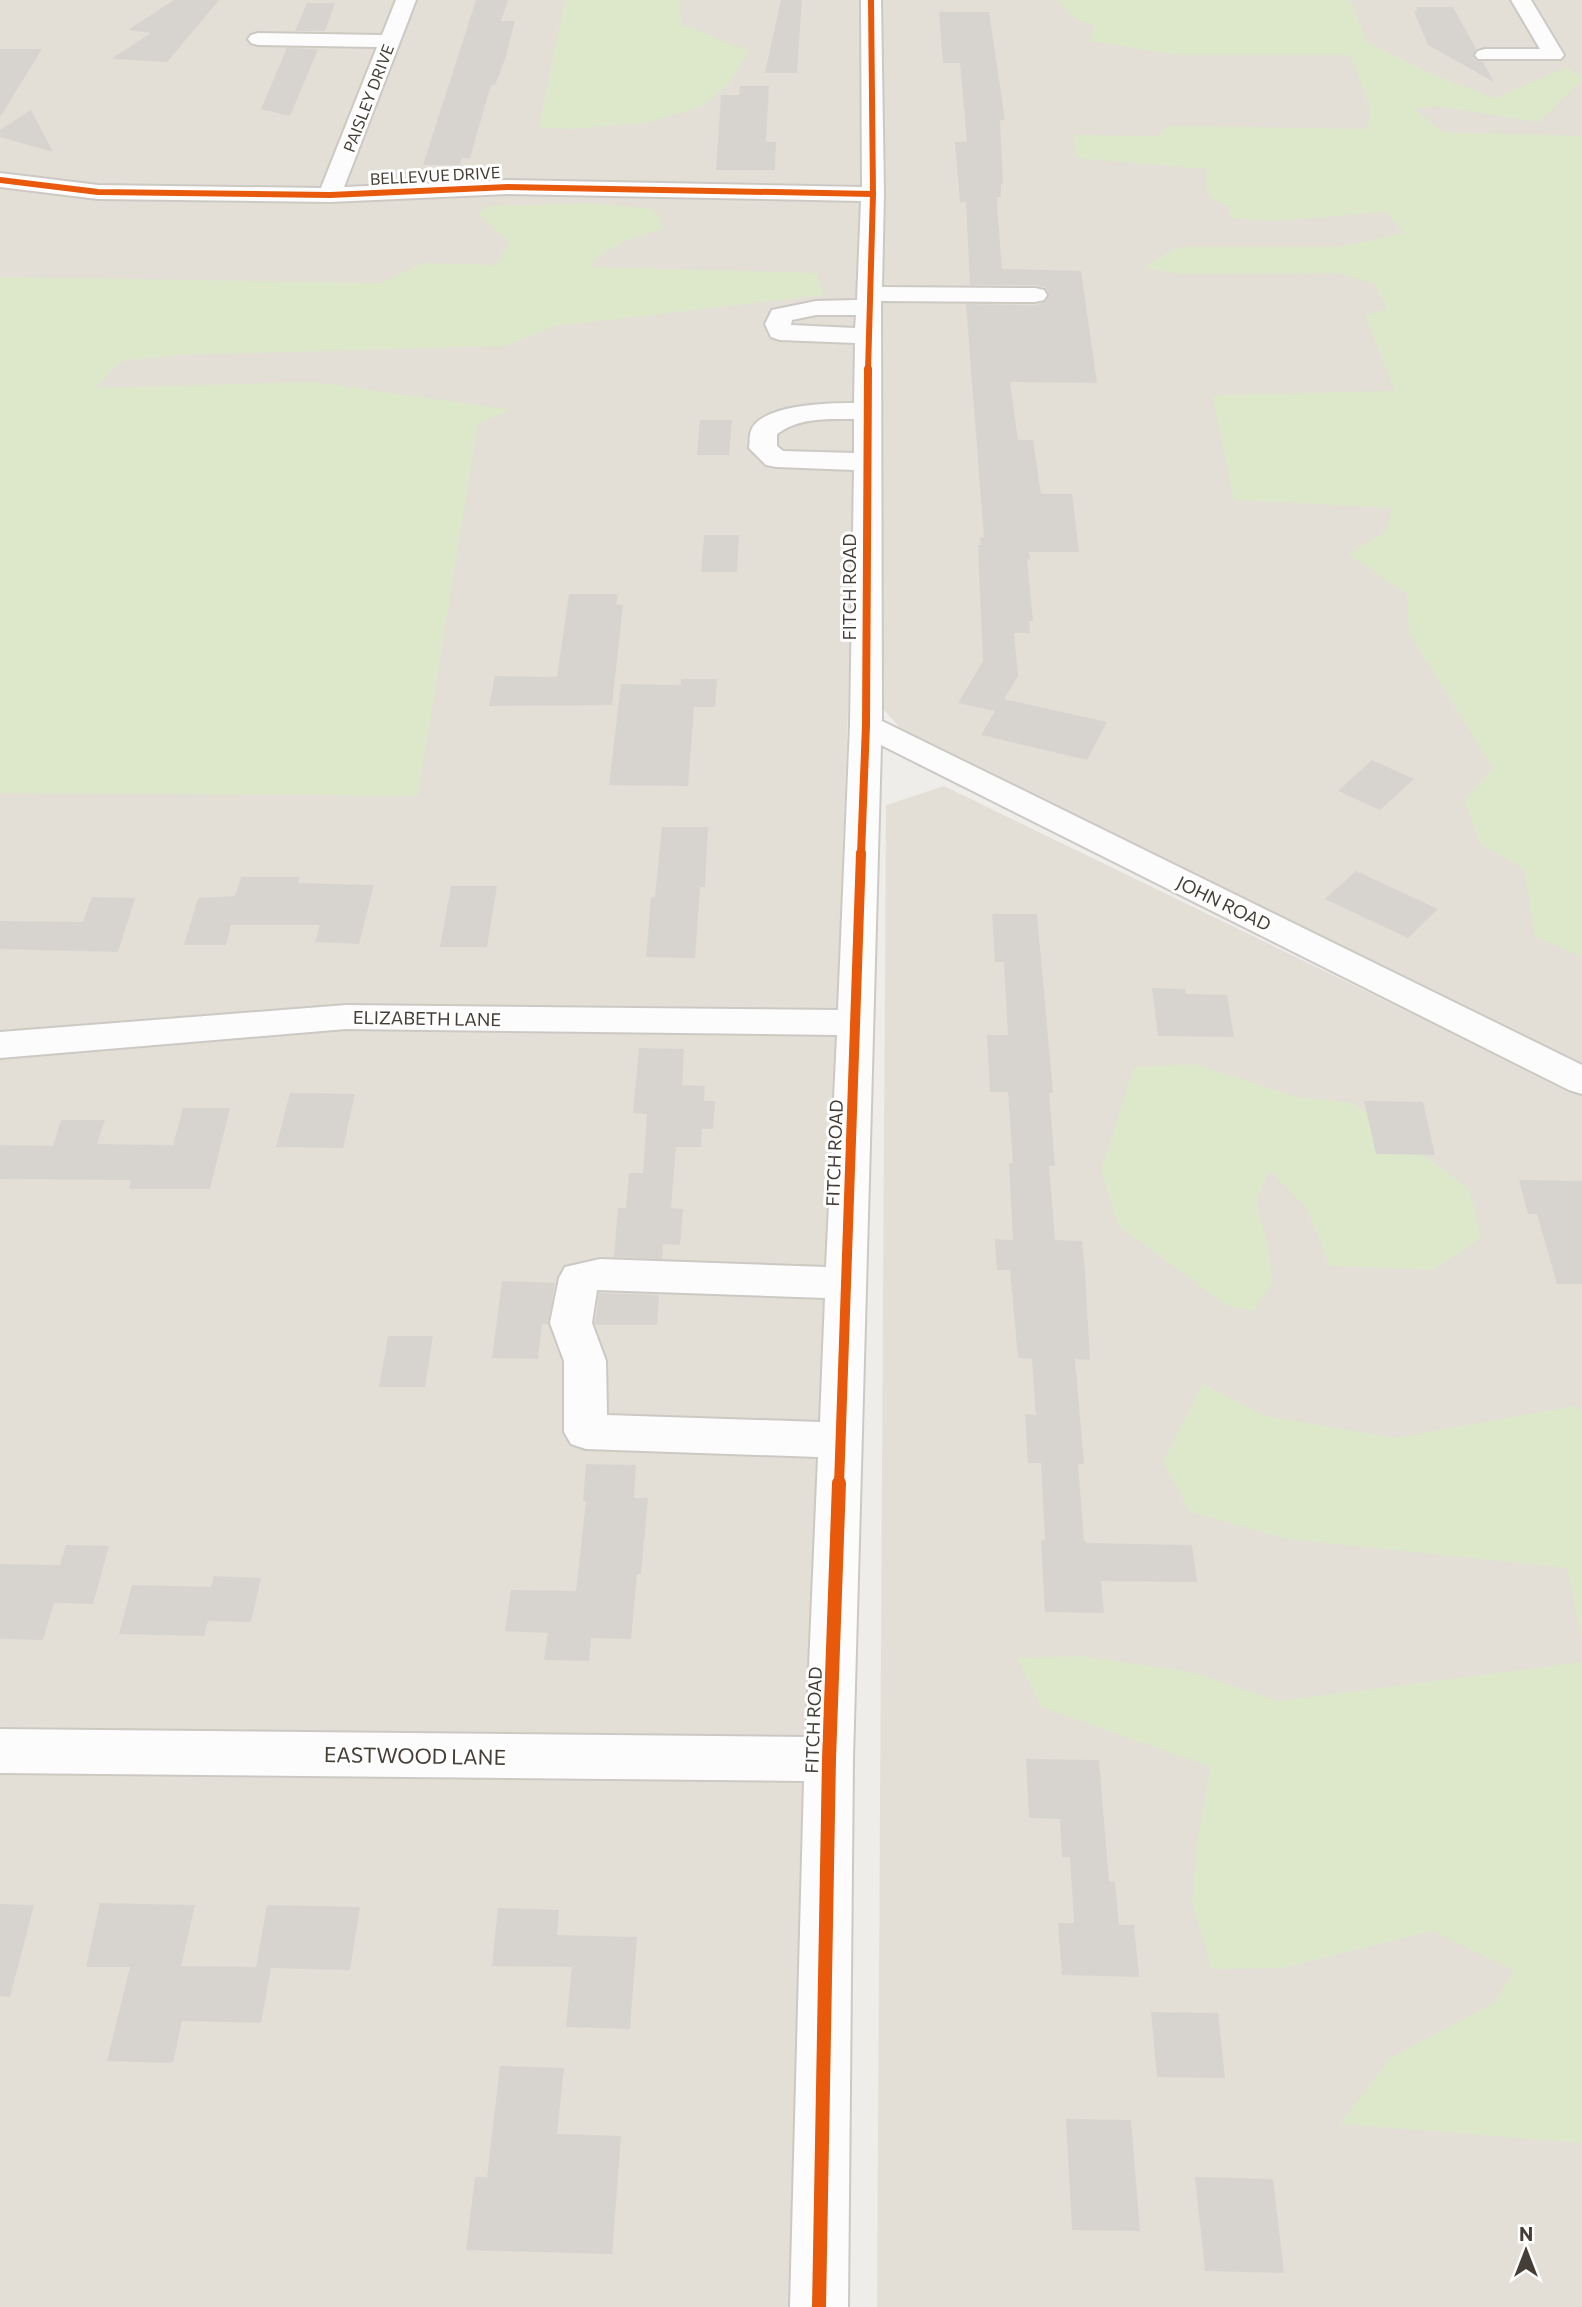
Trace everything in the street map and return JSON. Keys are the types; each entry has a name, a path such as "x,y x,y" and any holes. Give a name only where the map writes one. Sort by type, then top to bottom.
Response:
{"street":[{"name":"PAISLEY DRIVE","path":"330,195 406,0"},
{"name":"FITCH ROAD","path":"819,2307 829,1759 866,725 867,462 873,194 871,0"},
{"path":"1485,55 1554,55 1521,0"},
{"path":"258,38 390,41"},
{"name":"BELLEVUE DRIVE","path":"0,180 98,192 330,195 508,187 873,194"},
{"path":"869,312 1035,295"},
{"path":"867,462 776,460 763,448 764,431 775,421 800,414 868,411"},
{"name":"JOHN ROAD","path":"866,725 1582,1081"},
{"name":"ELIZABETH LANE","path":"0,1045 346,1017 856,1023"},
{"path":"841,1440 586,1432 585,1361 571,1324 579,1278 600,1274 846,1283"},
{"name":"EASTWOOD LANE","path":"0,1751 829,1759"}],"shaded area":[{"path":"0,0 864,0 852,592 836,1054 805,2307 0,2307"},
{"path":"880,0 1582,0 1582,1063 1015,790 902,730 884,710 880,695"},
{"path":"944,786 1582,1096 1582,2307 877,2307 886,805"}],"green space":[{"path":"565,0 680,0 681,24 749,51 728,85 702,106 646,123 572,129 539,127"},
{"path":"1056,0 1350,0 1367,42 1432,74 1494,98 1567,67 1582,77 1539,122 1436,106 1414,109 1443,132 1582,136 1582,956 1535,937 1524,869 1480,844 1465,800 1493,768 1409,633 1407,594 1348,554 1386,532 1392,508 1234,500 1212,395 1395,391 1365,315 1387,309 1375,284 1337,273 1178,274 1144,267 1178,247 1339,247 1405,233 1385,212 1276,221 1229,218 1230,208 1210,198 1206,186 1207,169 1076,158 1074,135 1158,136 1167,126 1367,129 1371,109 1350,55 1177,55 1090,41 1094,25 1078,21"},
{"path":"590,203 652,209 659,216 663,228 625,241 594,259 592,267 816,273 824,295 555,326 505,346 179,355 121,361 95,388 313,382 511,410 478,423 418,796 0,793 0,277 381,283 424,263 496,265 509,243 478,214 488,206"},
{"path":"1194,1064 1297,1097 1353,1103 1469,1189 1481,1238 1433,1270 1330,1266 1307,1209 1269,1170 1256,1202 1269,1250 1272,1283 1254,1311 1227,1306 1119,1226 1101,1170 1134,1067"},
{"path":"1203,1384 1266,1416 1395,1438 1573,1406 1582,1410 1582,1640 1567,1568 1287,1539 1190,1512 1163,1462"},
{"path":"1078,1656 1192,1672 1278,1701 1582,1662 1582,2143 1340,2124 1390,2058 1495,2002 1514,1970 1432,1931 1282,1968 1212,1969 1192,1902 1197,1841 1211,1767 1041,1707 1017,1658"}],"building":[{"path":"174,0 219,0 167,62 111,59 151,33 128,30"},
{"path":"476,0 508,0 501,21 515,21 505,59 495,85 491,85 470,158 462,158 460,165 423,165"},
{"path":"781,0 802,0 797,73 765,73"},
{"path":"307,3 335,3 325,31 295,31"},
{"path":"1416,7 1453,7 1476,49 1473,57 1476,61 1483,62 1494,82 1428,45 1414,11 1417,11"},
{"path":"939,12 989,12 1005,120 1000,120 1003,184 1001,197 997,197 1002,269 1081,271 1097,383 1010,382 1018,440 1033,440 1041,494 1072,494 1079,552 1029,552 1030,560 1027,559 1033,621 1029,621 1030,633 1014,633 1018,676 1004,699 1107,722 1087,760 981,735 995,711 958,703 983,661 978,545 981,545 980,537 984,538 966,304 1036,305 1046,301 1049,294 1045,287 1035,285 970,285 966,202 960,202 955,142 967,142 960,63 943,63"},
{"path":"287,48 318,49 290,116 261,109"},
{"path":"0,49 42,49 0,117"},
{"path":"740,86 769,86 766,142 776,142 775,170 716,170 721,95 739,95"},
{"path":"31,110 53,152 0,137 0,130"},
{"path":"700,420 732,420 729,455 697,455"},
{"path":"704,535 739,535 737,572 701,572"},
{"path":"569,594 618,594 616,605 623,605 612,705 489,706 495,676 557,677"},
{"path":"681,679 717,679 715,707 694,707 688,786 609,785 621,684 681,685"},
{"path":"1372,760 1414,779 1380,810 1338,791"},
{"path":"662,827 708,827 705,887 700,887 695,958 646,957 651,897 655,897"},
{"path":"1356,871 1438,909 1408,938 1325,899"},
{"path":"241,877 300,877 298,883 374,885 359,944 315,942 320,925 231,925 226,945 184,945 198,898 235,896"},
{"path":"451,886 497,886 487,947 440,947"},
{"path":"92,897 135,898 118,952 0,949 0,921 83,922"},
{"path":"992,914 1037,914 1053,1093 1049,1093 1055,1166 1049,1166 1055,1240 1082,1241 1085,1271 1090,1360 1075,1359 1084,1464 1078,1464 1084,1540 1087,1543 1192,1545 1197,1582 1101,1581 1104,1613 1045,1612 1041,1463 1028,1463 1025,1414 1036,1415 1032,1359 1018,1358 1010,1270 997,1270 995,1239 1013,1240 1009,1163 1013,1163 1008,1092 990,1092 987,1035 1008,1035 1004,962 995,962"},
{"path":"1152,988 1185,989 1186,994 1227,995 1234,1037 1158,1036"},
{"path":"639,1048 684,1049 682,1085 705,1086 704,1101 715,1101 713,1129 702,1129 701,1147 676,1147 671,1208 683,1209 680,1245 663,1244 662,1259 614,1257 618,1208 626,1208 629,1173 643,1173 647,1114 633,1113"},
{"path":"290,1093 355,1094 343,1148 276,1147"},
{"path":"1364,1101 1423,1102 1435,1155 1376,1154"},
{"path":"183,1108 230,1108 210,1189 129,1189 131,1180 0,1179 0,1145 53,1146 61,1120 105,1120 97,1144 173,1145"},
{"path":"1519,1180 1582,1181 1582,1284 1557,1284 1537,1214 1528,1214"},
{"path":"502,1281 555,1283 548,1324 542,1324 538,1359 492,1358"},
{"path":"599,1293 659,1295 657,1325 595,1325"},
{"path":"388,1336 433,1336 425,1387 379,1387"},
{"path":"586,1464 636,1465 634,1498 648,1498 641,1574 637,1574 631,1639 591,1638 589,1661 544,1660 548,1633 505,1631 511,1590 576,1591 586,1501 583,1501"},
{"path":"66,1545 109,1546 93,1604 54,1603 43,1640 0,1639 0,1564 60,1565"},
{"path":"214,1576 261,1578 251,1622 208,1621 204,1636 119,1634 132,1585 211,1587"},
{"path":"1026,1759 1099,1760 1109,1881 1115,1882 1119,1925 1134,1925 1139,1977 1062,1975 1058,1923 1074,1923 1070,1857 1062,1857 1060,1819 1029,1818"},
{"path":"100,1903 195,1905 181,1966 256,1967 267,1905 360,1907 350,1970 271,1968 261,2023 182,2021 173,2063 107,2061 130,1967 86,1967"},
{"path":"0,1904 34,1905 10,1997 0,1996"},
{"path":"498,1908 559,1910 557,1935 637,1937 630,2029 566,2027 572,1967 492,1966"},
{"path":"1151,2012 1218,2013 1225,2078 1157,2077"},
{"path":"500,2066 564,2068 557,2134 621,2136 612,2254 466,2250 475,2177 487,2177"},
{"path":"1066,2119 1131,2120 1140,2231 1072,2230"},
{"path":"1195,2177 1273,2179 1284,2273 1205,2271"}],"cycle path":[{"path":"819,2307 829,1759 866,725 868,326 873,194 871,0"},
{"path":"0,180 98,192 330,195 508,187 873,194"}]}
